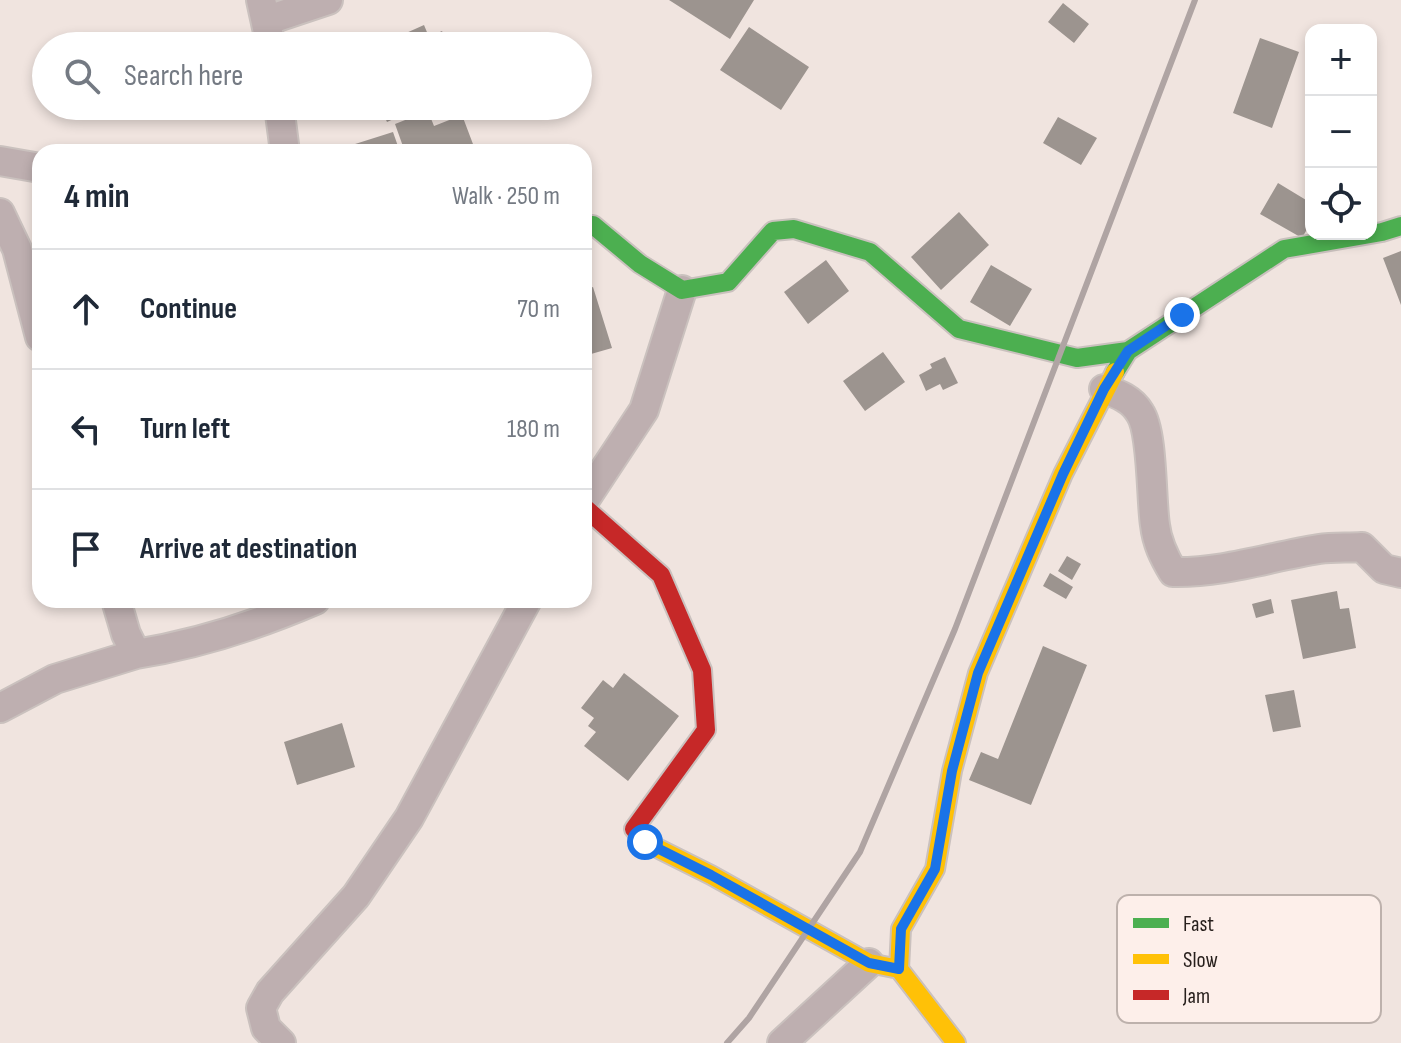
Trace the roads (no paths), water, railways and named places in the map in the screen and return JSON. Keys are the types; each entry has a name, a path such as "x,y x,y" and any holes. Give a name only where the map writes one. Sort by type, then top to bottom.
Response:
{"street":[{"path":"267,22 328,0"},
{"path":"281,120 284,144"},
{"path":"0,161 32,167"},
{"path":"0,213 17,249 32,306"},
{"path":"592,225 640,264 682,290 728,282 773,231 794,229 870,252 959,329 1077,358 1128,351"},
{"path":"956,1043 899,969 901,929 935,869 952,771 978,673 1063,474 1104,389 1128,351 1284,249 1401,226"},
{"path":"592,491 644,410 682,290"},
{"path":"1104,389 1124,397 1142,414 1149,451 1155,528 1161,551 1173,572 1201,573 1320,549 1362,547 1384,569 1401,573"},
{"path":"592,511 661,575 702,670 706,730 634,829 645,842 869,963 899,969"},
{"path":"118,608 136,654"},
{"path":"0,708 55,679 136,654 259,624 296,608"},
{"path":"281,1043 266,1028 261,1008 270,992 356,896 409,818 523,608"},
{"path":"782,1043 869,963"}],"railway":[{"path":"727,1043 749,1018 860,852 955,629 1195,0"}]}
